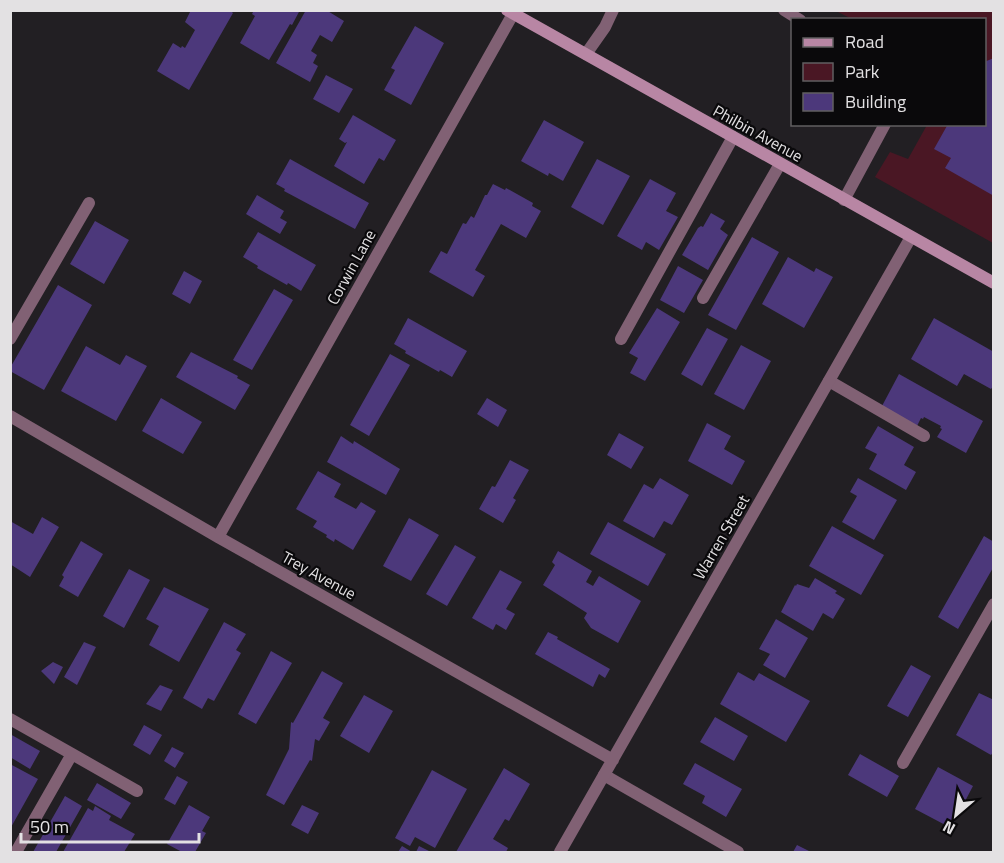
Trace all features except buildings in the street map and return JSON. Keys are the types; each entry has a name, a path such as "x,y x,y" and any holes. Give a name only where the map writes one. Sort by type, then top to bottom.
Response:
{"street":[{"path":"586,54 605,27 613,10"},
{"path":"784,10 797,18"},
{"name":"Philbin Avenue","path":"510,12 993,283"},
{"name":"Corwin Lane","path":"218,537 510,12"},
{"path":"844,200 884,126"},
{"path":"621,339 733,137"},
{"path":"703,298 780,164"},
{"path":"10,339 89,203"},
{"name":"Warren Street","path":"560,852 910,237"},
{"path":"829,381 924,436"},
{"name":"Trey Avenue","path":"10,416 218,537 613,760"},
{"path":"903,763 993,604"},
{"path":"10,719 137,791"},
{"path":"16,852 72,754"},
{"path":"604,775 738,852"}],"green space":[{"path":"836,11 993,11 993,243 875,177 890,152 908,159 926,126 986,126 986,18 850,18"}]}
